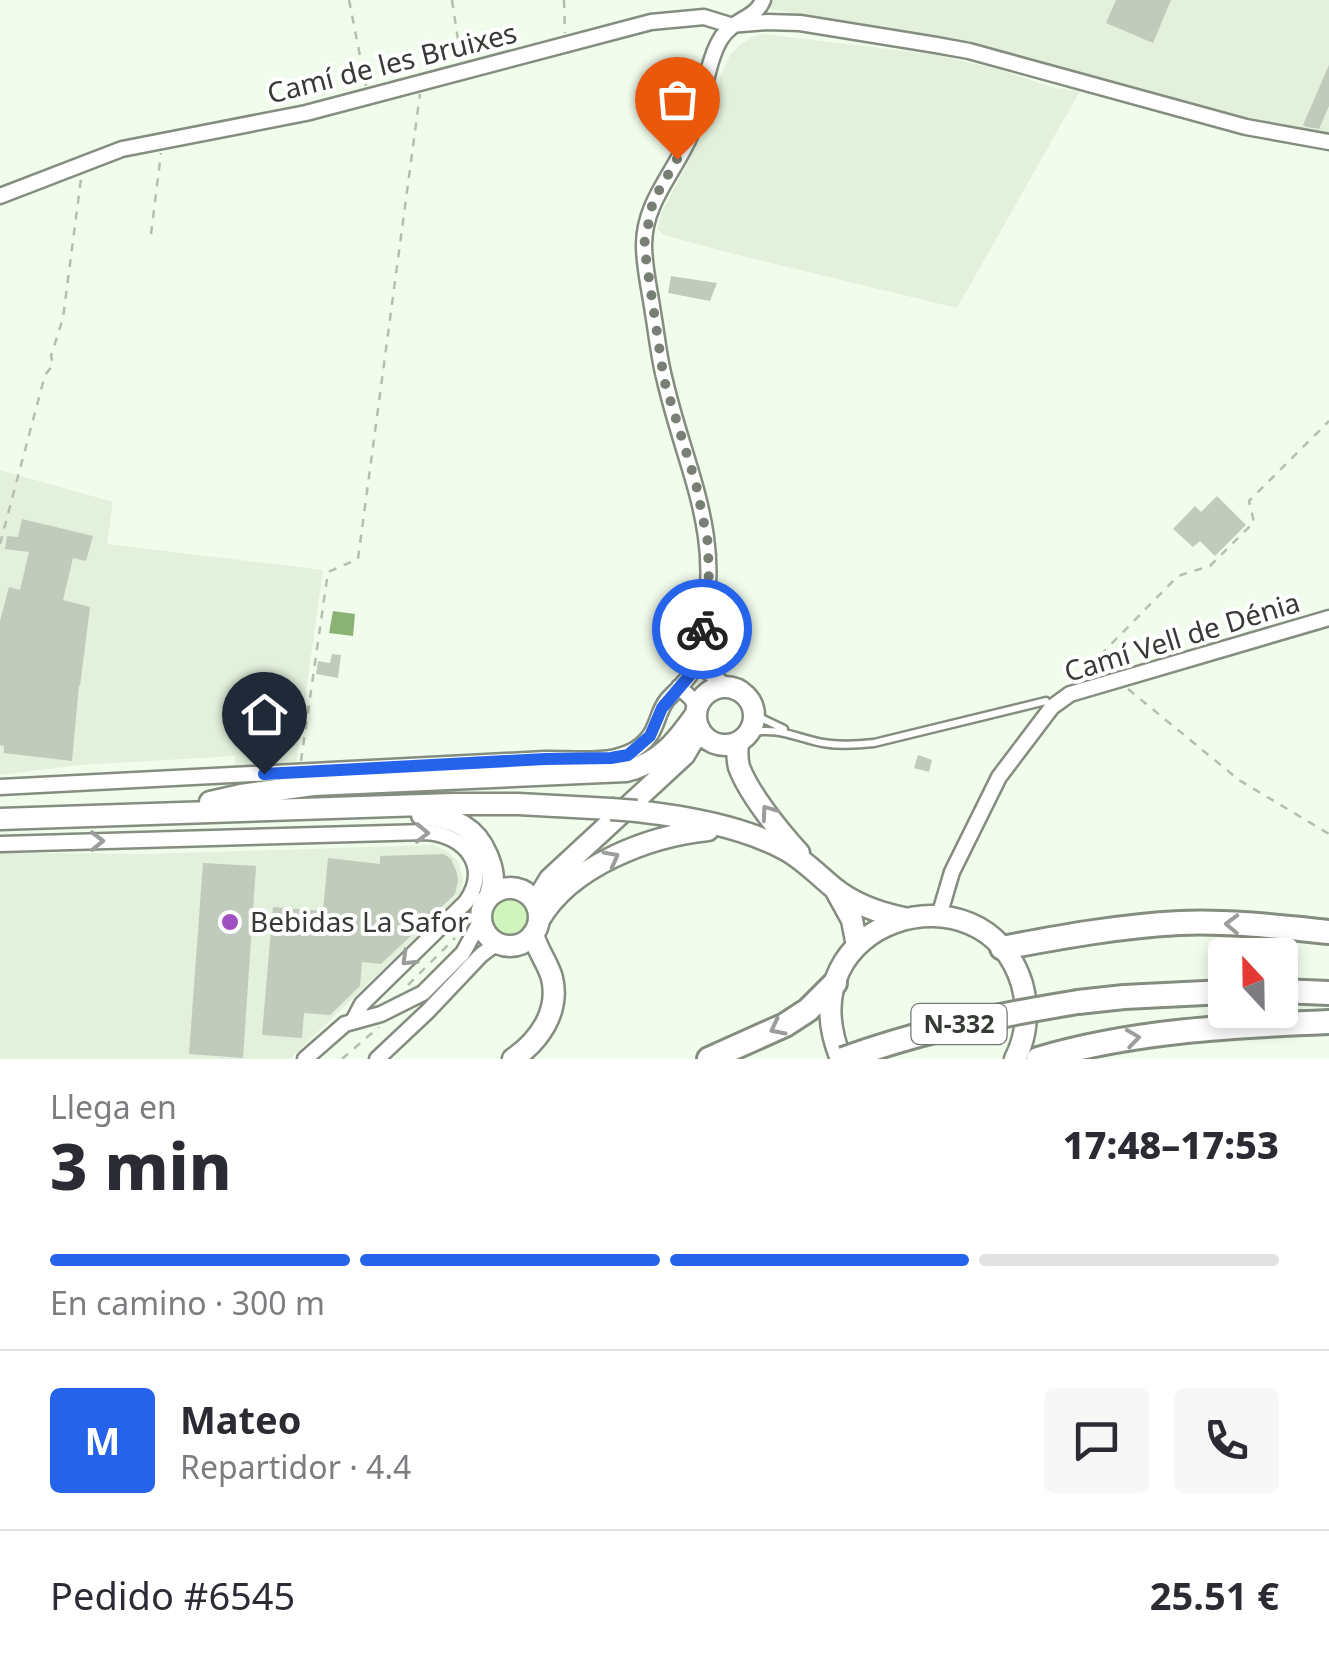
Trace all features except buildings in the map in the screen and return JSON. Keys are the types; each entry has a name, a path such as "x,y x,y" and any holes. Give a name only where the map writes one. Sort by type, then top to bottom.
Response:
{"highway":[{"path":"1002,948 1078,934 1181,923 1265,925 1329,932"},
{"path":"710,1059 785,1025 808,1010 835,982"},
{"path":"1298,992 1329,994"},
{"name":"N-332","path":"842,1059 950,1026 1078,1002 1208,993"},
{"path":"1038,1059 1102,1042 1155,1035 1329,1022"}],"main road":[{"path":"490,895 508,888 533,888 550,879 684,755 701,724 705,696 718,688 719,682 745,694 754,712 754,720 743,738 738,765 793,846 834,889 865,906 904,918"},
{"path":"701,724 724,745 743,738"},
{"path":"170,813 241,795 312,785 626,770 661,755 681,735 701,724"},
{"path":"0,819 454,804 611,809 675,817 731,830 789,852 817,873"},
{"path":"170,813 238,818 448,818 465,825 482,844 493,872 494,883 482,906 480,920 486,934 524,930 574,883 621,853 677,834 731,830"},
{"path":"524,930 550,879"},
{"path":"834,889 852,920 857,946"},
{"path":"513,1059 536,1040 554,998 544,960 527,947 524,930 530,896 522,890"},
{"path":"842,1059 832,1038 830,1010 835,982 848,957 878,929 904,918 938,916 962,921 984,932 1002,948 1020,980 1025,997 1024,1034 1014,1059"}],"street":[{"path":"0,787 611,758 628,755 650,736 662,708 692,671 707,609 710,574 696,484 664,380 644,245 653,201 690,136 716,50 730,25 752,14 763,0"},
{"name":"Camí de les Bruixes","path":"0,196 122,149 306,114 565,44 670,19 704,17 730,25 800,23 969,51 1246,127 1329,142"},
{"name":"Camí Vell de Dénia","path":"938,916 952,872 999,777 1052,706 1065,696 1329,618"},
{"path":"696,653 719,682"},
{"path":"692,671 719,682"},
{"path":"680,688 691,698 701,724"},
{"path":"0,844 426,832 450,837 471,854 476,865 472,893 362,1004 353,1021"},
{"path":"305,1059 340,1027 381,1014 423,994 464,953 480,920"},
{"path":"377,1059 482,955 524,930"}],"lane":[{"name":"Camí Vell de Dénia","path":"754,712 794,734 848,746 874,744 1046,701"},
{"name":"Camí Vell de Dénia","path":"743,738 765,730 794,734"}],"path":[{"path":"349,0 368,98"},
{"path":"452,0 463,71"},
{"path":"564,0 565,44"},
{"path":"299,772 328,572 358,559 421,85"},
{"path":"151,234 162,142"},
{"path":"0,544 64,318 84,163"},
{"path":"1065,696 1174,580 1210,566 1254,522 1249,501 1329,421"},
{"path":"1116,680 1239,780 1329,834"}],"shaded area":[{"path":"763,0 1329,0 1329,137 1234,119 990,47 779,11 761,7"},
{"path":"764,34 937,55 1055,88 1080,91 957,308 734,254 658,230 661,214 710,121 730,55 752,37"},
{"path":"0,470 113,502 107,544 323,570 296,764 234,768 235,756 80,765 0,775"},
{"path":"333,611 355,614 353,636 329,633"},
{"path":"434,845 449,852 459,863 463,879 460,894 290,1059 0,1059 0,853 149,854"},
{"path":"510,899 523,904 528,917 523,930 510,935 497,930 492,917 497,904"}],"way so far":[{"path":"677,159 653,201 644,245 664,380 696,484 708,543 709,590 702,629"}],"place":[{"name":"Bebidas La Safor","path":"230,922"}],"route":[{"path":"264,774 628,755 650,736 667,700 690,675 702,629"}]}
